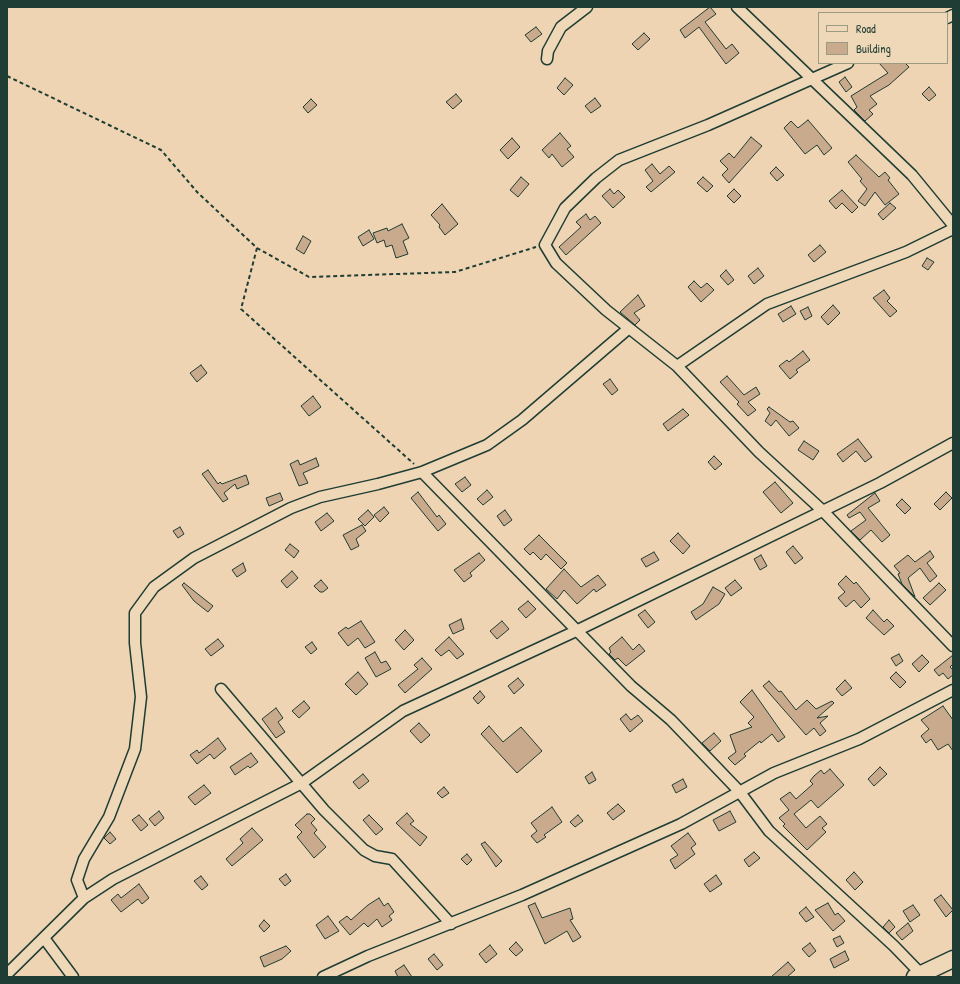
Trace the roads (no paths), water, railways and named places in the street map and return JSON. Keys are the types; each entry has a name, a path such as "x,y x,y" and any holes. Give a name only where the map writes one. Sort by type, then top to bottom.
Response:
{"main road":[{"path":"920,976 953,959"}],"street":[{"path":"547,59 548,51 561,27 587,7"},
{"path":"737,7 912,175 953,225"},
{"path":"846,64 708,125 619,160 596,178 565,208 545,245 556,263 628,329 677,366 759,452 823,511 953,646"},
{"path":"677,366 767,304 906,252 953,229"},
{"path":"84,898 77,880 84,859 108,817 135,749 141,697 135,643 135,613 154,587 194,558 240,536 291,508 320,497 422,472 487,446 522,420 628,329"},
{"path":"7,974 84,898 132,869 302,783 403,711 576,631 880,484 953,443"},
{"path":"422,472 631,686 672,720 740,791 769,831 894,946 920,976"},
{"path":"222,690 324,810 364,850 375,856 392,859 403,869 451,924"},
{"path":"323,977 368,956 522,895 673,827 774,772 859,739 953,690"},
{"path":"44,938 73,977"}]}
